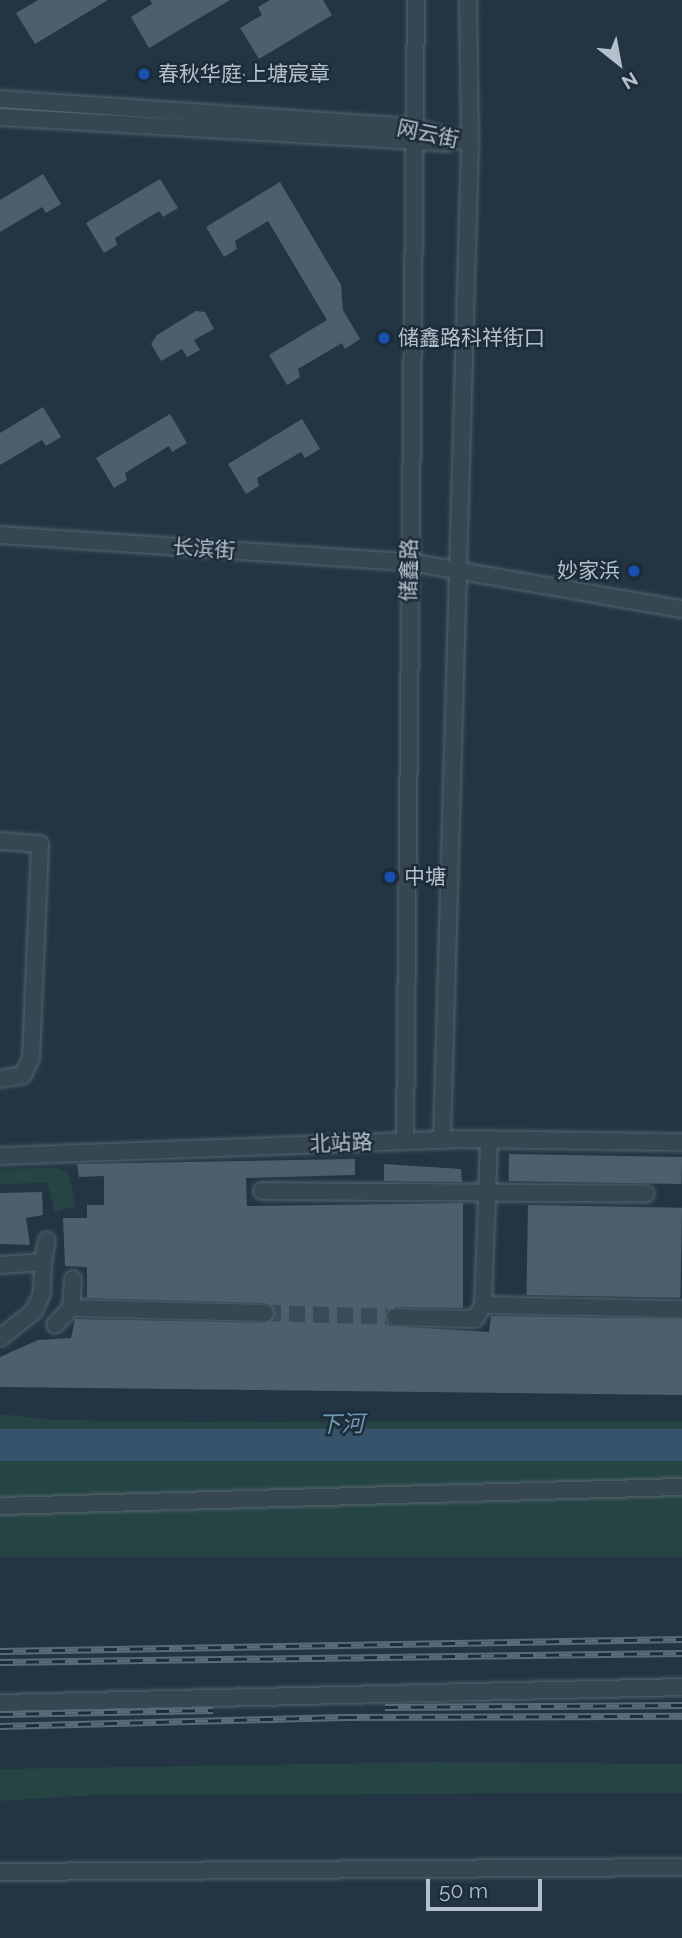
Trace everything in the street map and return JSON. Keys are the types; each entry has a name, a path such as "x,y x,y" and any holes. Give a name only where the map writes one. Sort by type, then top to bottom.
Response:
{"street":[{"name":"储鑫路","path":"405,1141 409,562 416,339 412,135 416,0"},
{"path":"442,1140 470,143 468,0"},
{"name":"网云街","path":"0,99 412,135 470,143"},
{"name":"网云街","path":"0,117 412,135"},
{"name":"长滨街","path":"0,536 409,562 682,609"},
{"path":"0,841 40,844 32,1058 23,1074 0,1079"},
{"path":"395,1317 475,1319 483,1306 489,1139"},
{"name":"北站路","path":"0,1156 489,1139 682,1142"},
{"path":"262,1191 646,1194"},
{"path":"0,1338 34,1311 42,1293 47,1240"},
{"path":"0,1265 43,1262"},
{"path":"55,1325 71,1308 73,1279"},
{"path":"483,1306 682,1309"},
{"path":"71,1308 265,1313"},
{"path":"0,1506 682,1487"},
{"path":"0,1703 682,1687"},
{"path":"0,1872 682,1867"}],"green space":[{"path":"57,1168 68,1172 76,1206 55,1212 47,1183 0,1184 0,1169"},
{"path":"0,1414 54,1420 194,1422 682,1421 682,1429 0,1436"},
{"path":"0,1461 682,1461 682,1557 0,1557"},
{"path":"436,1762 682,1764 682,1793 94,1795 0,1801 0,1769"}],"water":[{"path":"0,1429 682,1429 682,1461 0,1461"}],"building":[{"path":"38,0 108,0 35,44 16,13"},
{"path":"150,0 230,0 149,48 131,17 152,4"},
{"path":"270,0 323,0 332,15 259,59 240,28 262,15 258,7"},
{"path":"43,174 61,204 46,213 42,207 0,232 0,200"},
{"path":"160,179 178,208 163,217 159,211 115,238 117,245 104,253 86,223"},
{"path":"280,182 341,285 343,310 360,339 345,349 342,343 298,369 300,377 287,385 269,355 327,320 268,221 235,241 237,249 224,257 206,227"},
{"path":"196,311 205,312 214,329 194,340 200,350 187,357 182,349 161,361 151,344 157,335"},
{"path":"43,407 61,437 46,446 42,440 0,465 0,433"},
{"path":"170,414 187,443 172,452 169,446 125,473 127,480 114,488 96,458"},
{"path":"302,419 320,449 305,458 301,452 257,478 259,486 246,494 228,464"},
{"path":"509,1154 682,1157 682,1184 509,1181"},
{"path":"355,1159 355,1175 246,1178 247,1206 463,1203 463,1308 395,1307 385,1316 389,1326 489,1332 491,1316 682,1319 682,1395 0,1387 0,1357 38,1340 71,1338 75,1319 265,1323 274,1318 274,1307 265,1303 87,1298 87,1267 65,1266 63,1218 87,1218 87,1205 104,1205 104,1176 79,1177 77,1164"},
{"path":"384,1164 461,1169 462,1182 384,1181"},
{"path":"42,1192 43,1215 26,1218 30,1245 0,1244 0,1193"},
{"path":"528,1205 682,1208 680,1298 526,1295"}],"tunnel":[{"path":"265,1313 395,1317"}],"railway":[{"path":"0,1651 682,1639"},
{"path":"0,1662 682,1653"},
{"path":"385,1707 682,1705"},
{"path":"0,1714 213,1710"},
{"path":"0,1726 344,1717 682,1716"}],"place":[{"name":"春秋华庭·上塘宸章","path":"144,74"},
{"name":"储鑫路科祥街口","path":"384,338"},
{"name":"妙家浜","path":"634,571"},
{"name":"中塘","path":"390,877"}],"water label":[{"name":"下河","path":"341,1424"}]}
